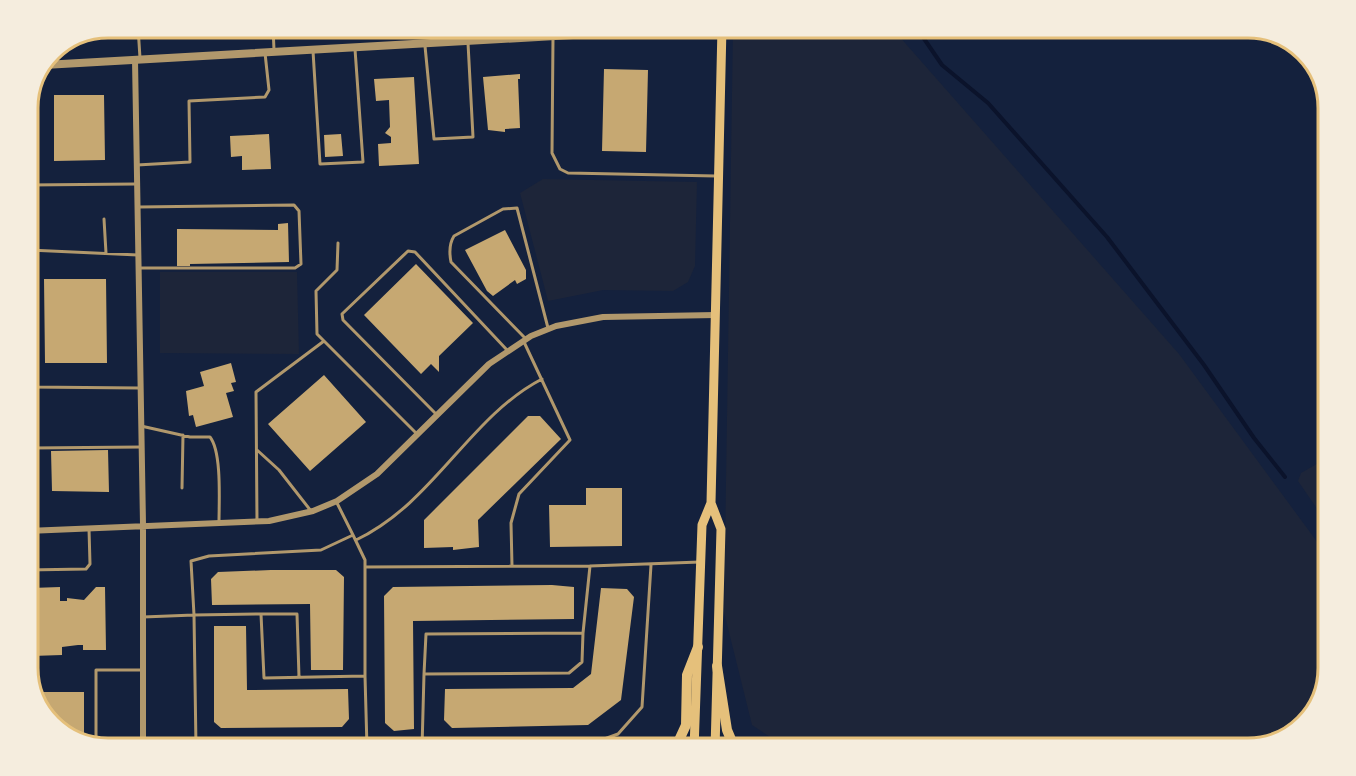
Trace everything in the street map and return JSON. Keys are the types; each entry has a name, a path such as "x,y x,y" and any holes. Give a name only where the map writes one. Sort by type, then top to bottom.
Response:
{"main road":[{"path":"695,738 702,525 711,503 722,38"},
{"path":"711,503 721,529 715,738"},
{"path":"680,738 686,724 687,675 699,647"},
{"path":"717,666 727,730 730,738"}],"street":[{"path":"52,65 523,38"},
{"path":"137,60 143,524 143,738"},
{"path":"38,530 143,524 257,521 311,512 337,501 377,474 489,364 525,340 548,329 578,320 603,317 716,315"}],"lane":[{"path":"137,60 138,38"},
{"path":"273,38 274,52"},
{"path":"554,38 552,153 560,169 568,173 719,176"},
{"path":"425,44 434,139 473,137 468,41"},
{"path":"313,50 320,164 363,162 355,47"},
{"path":"137,165 190,162 189,101 261,98 268,94 265,52"},
{"path":"38,185 137,184"},
{"path":"138,207 294,205 299,211 301,264 295,268 138,268"},
{"path":"512,566 511,523 519,494 570,440 525,340 451,262 450,242 454,236 503,209 517,208 548,329"},
{"path":"104,219 106,253"},
{"path":"338,243 337,270 316,291 317,334 417,434"},
{"path":"38,250 138,255"},
{"path":"437,415 343,320 342,314 408,251 415,252 507,350"},
{"path":"257,521 256,392 324,341"},
{"path":"356,540 379,529 416,500 517,392 542,379"},
{"path":"38,387 141,388"},
{"path":"141,426 183,435 210,437 215,442 219,522"},
{"path":"182,488 183,435"},
{"path":"38,448 142,447"},
{"path":"257,450 279,470 311,512"},
{"path":"337,501 365,560 367,738"},
{"path":"38,570 86,569 90,564 89,527"},
{"path":"196,738 191,561 209,556 321,550 353,535"},
{"path":"365,567 590,566 702,562"},
{"path":"607,738 618,734 642,707 651,565"},
{"path":"424,674 569,673 582,662 590,566"},
{"path":"261,614 264,678 365,676"},
{"path":"143,617 297,614 299,677"},
{"path":"422,738 426,634 583,633"},
{"path":"96,738 96,670 143,670"}],"shaded area":[{"path":"733,38 901,38 1179,354 1318,543 1318,678 1316,687 1309,703 1298,718 1275,733 1258,738 772,738 752,725 724,612"},
{"path":"543,179 697,182 695,266 688,282 673,291 603,290 548,301 520,193"},
{"path":"160,272 297,272 299,354 160,353"},
{"path":"1318,463 1318,510 1298,481 1301,473"}],"building":[{"path":"604,69 648,70 646,152 602,151"},
{"path":"520,74 520,79 518,79 520,128 505,129 505,132 488,130 483,77"},
{"path":"414,77 419,164 379,166 378,144 391,143 391,137 385,133 390,127 389,100 376,101 374,79"},
{"path":"54,95 104,95 105,160 54,161"},
{"path":"269,134 271,169 242,170 242,156 231,157 230,136"},
{"path":"341,134 343,156 325,157 324,135"},
{"path":"288,223 289,262 177,266 177,229 278,230 278,224"},
{"path":"505,230 526,270 526,279 517,284 515,280 493,296 487,291 465,250"},
{"path":"416,264 473,323 439,356 439,372 431,364 421,374 364,315"},
{"path":"44,279 106,279 107,363 45,363"},
{"path":"231,363 236,382 231,383 234,391 226,393 233,417 196,427 193,415 189,416 186,391 204,386 200,372"},
{"path":"324,375 366,422 310,471 268,424"},
{"path":"528,416 540,416 561,439 478,520 479,547 453,550 453,547 424,548 424,520"},
{"path":"108,450 109,492 52,491 51,451"},
{"path":"586,488 622,488 622,546 550,547 549,505 586,505"},
{"path":"336,570 344,577 343,670 311,670 310,604 212,605 211,579 218,572"},
{"path":"552,585 574,587 574,619 413,621 414,729 394,731 385,723 384,596 393,587"},
{"path":"60,587 60,601 67,601 67,598 84,600 96,587 105,587 106,650 83,650 83,645 78,645 62,647 62,655 38,656 38,588"},
{"path":"601,588 627,589 634,597 621,700 588,725 452,728 444,720 445,689 573,688 591,674"},
{"path":"214,626 246,626 247,690 348,689 349,719 342,727 221,728 214,722"},
{"path":"42,692 84,692 84,734 58,718"}],"waterway":[{"path":"924,38 942,65 988,103 1107,237 1285,477"}]}
